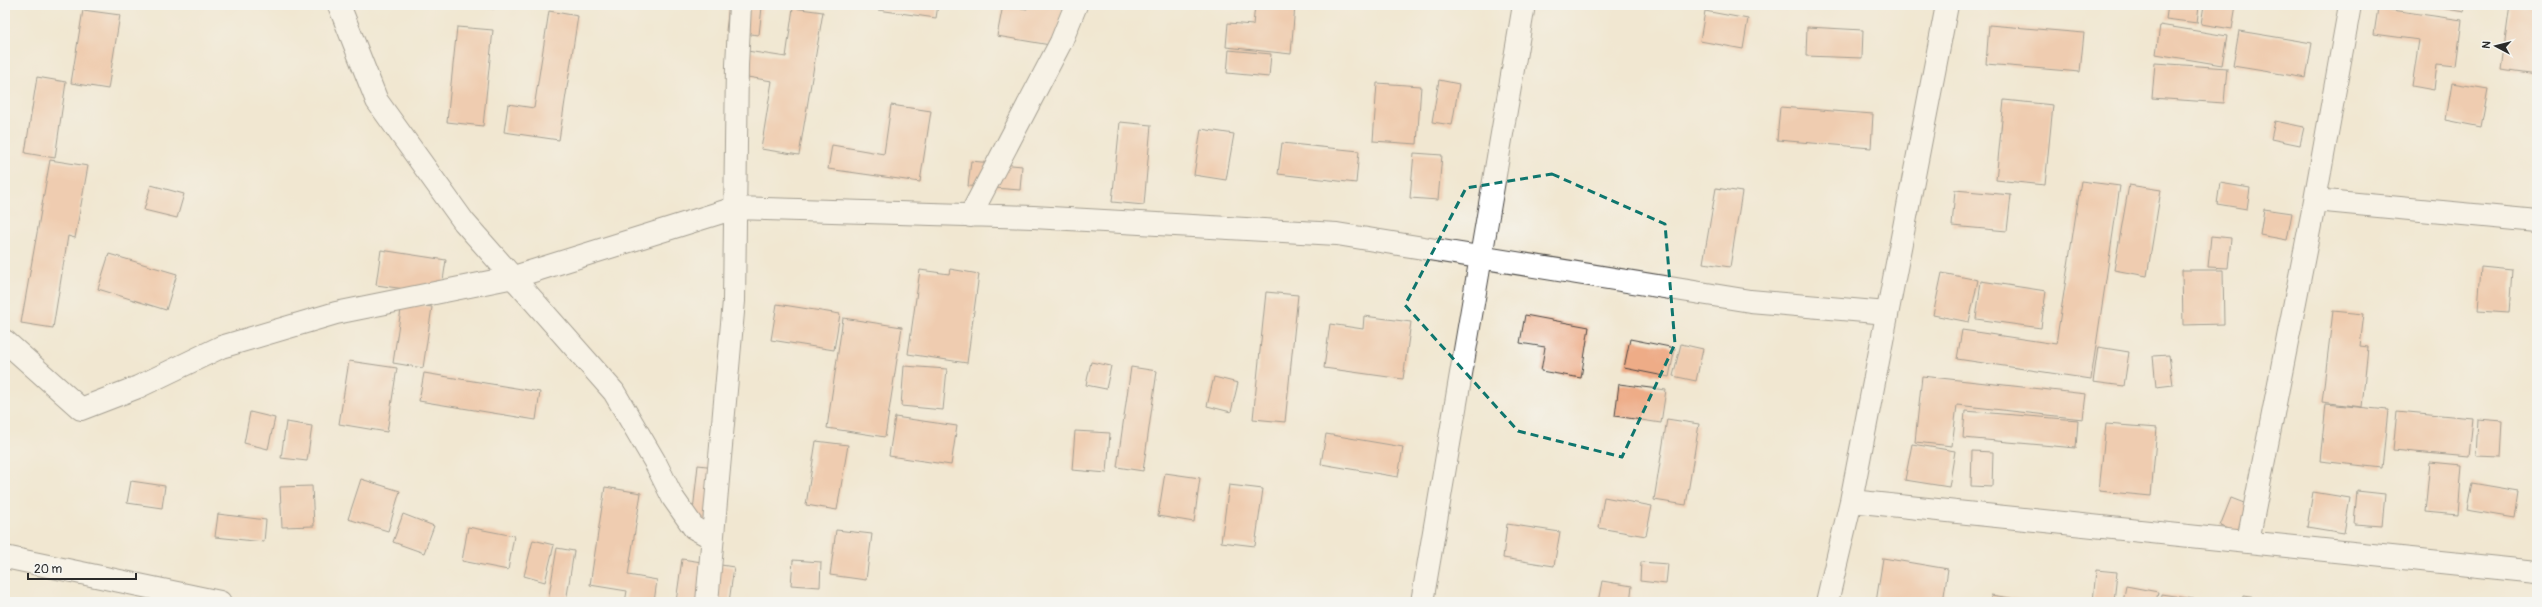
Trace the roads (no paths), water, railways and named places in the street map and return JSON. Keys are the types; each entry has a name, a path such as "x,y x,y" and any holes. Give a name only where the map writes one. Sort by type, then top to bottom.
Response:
{"street":[{"path":"339,5 377,101 464,222 614,392 655,462 673,498 694,528 712,538"},
{"path":"707,602 734,302 736,65 740,5"},
{"path":"970,216 1061,42 1076,5"},
{"path":"1422,602 1524,5"},
{"path":"1827,602 1851,501 1947,5"},
{"path":"2248,541 2315,200 2350,5"},
{"path":"2315,200 2537,221"},
{"path":"5,340 81,409 138,387 228,345 336,313 514,277 735,208 970,216 1337,234 1750,301 1887,313"},
{"path":"1851,501 2537,572"},
{"path":"5,557 217,602"}]}
